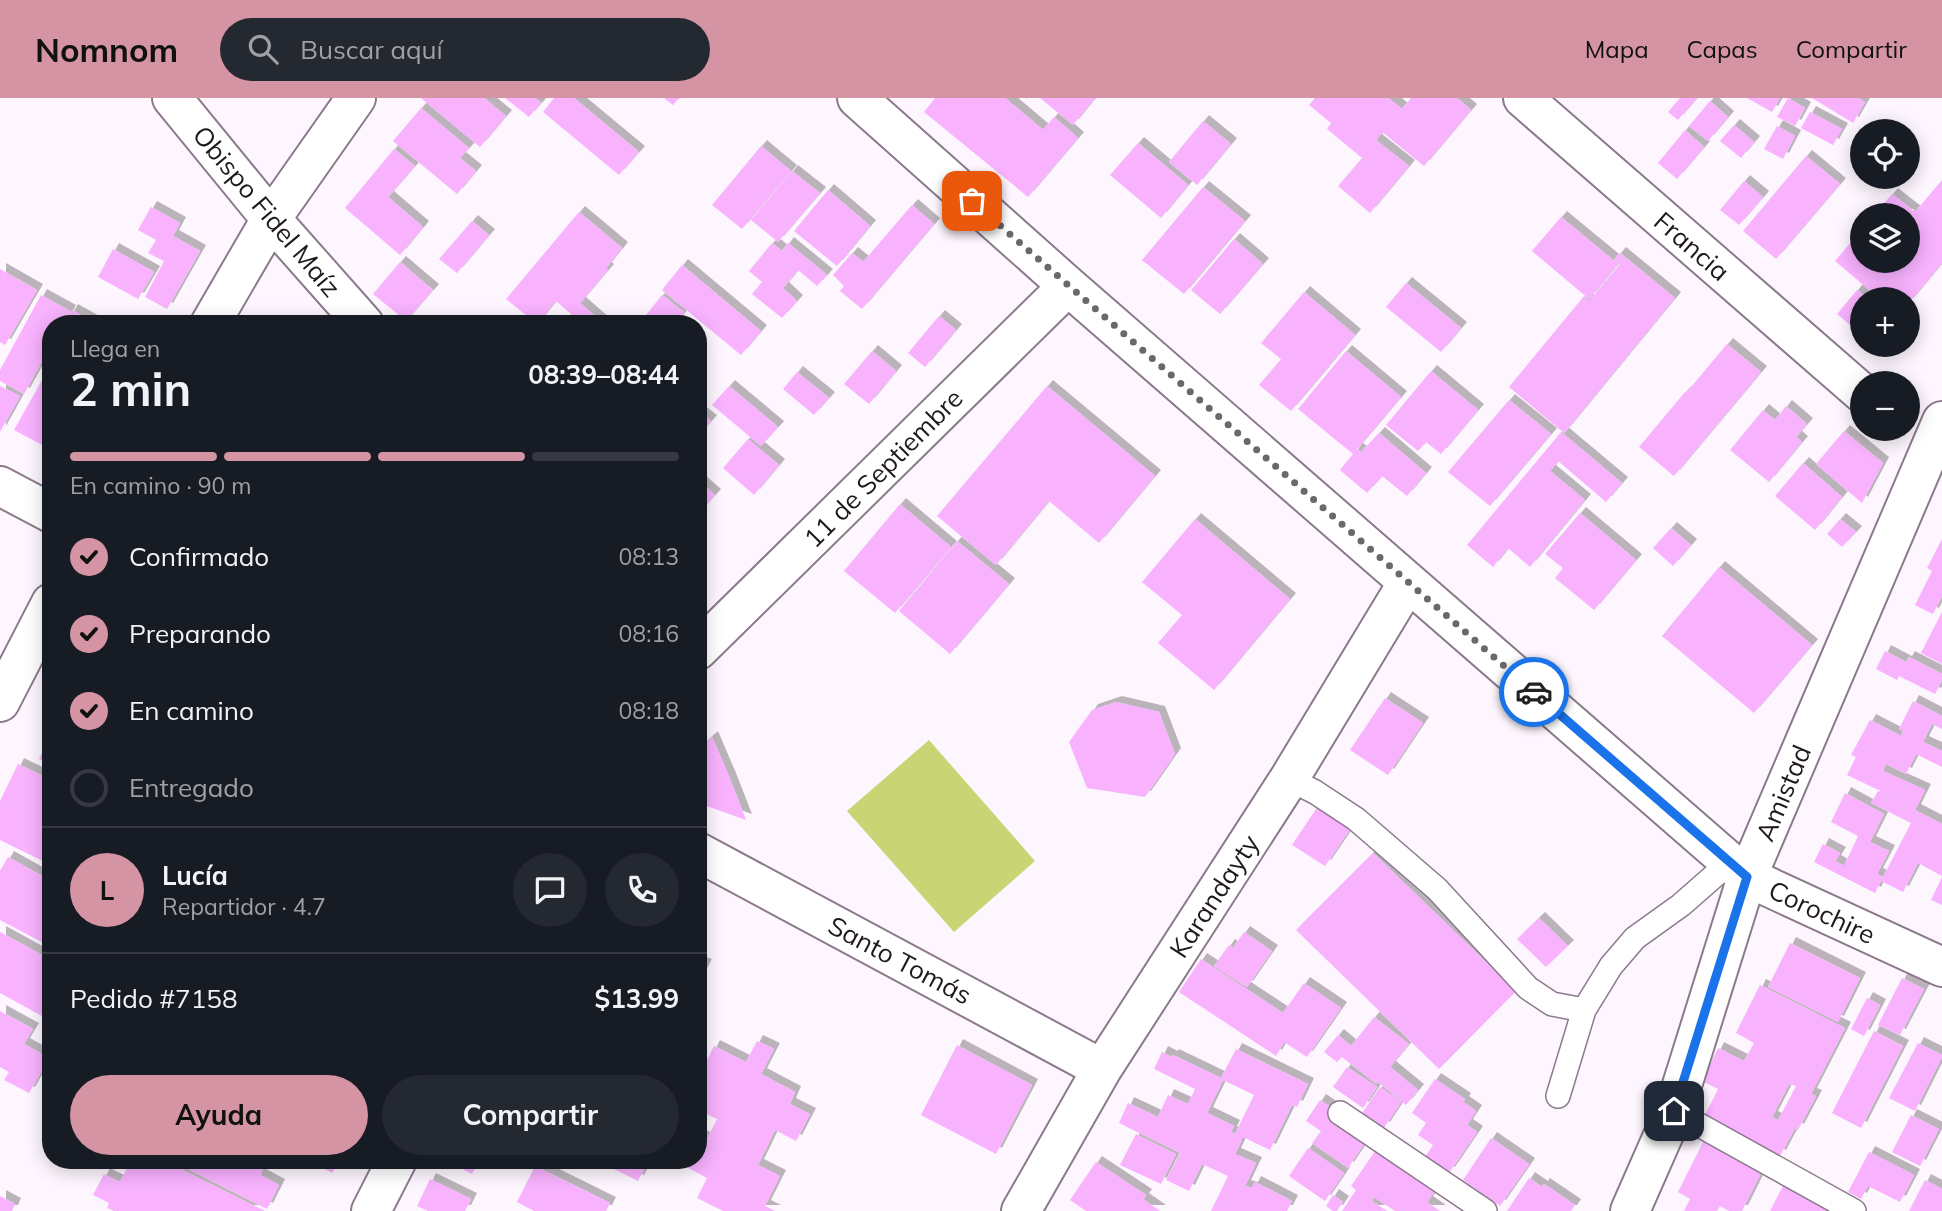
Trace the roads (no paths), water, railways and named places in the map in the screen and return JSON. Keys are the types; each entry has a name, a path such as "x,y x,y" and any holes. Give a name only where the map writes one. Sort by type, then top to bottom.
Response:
{"street":[{"name":"Obispo Fidel Maíz","path":"172,98 271,219 356,315"},
{"path":"215,315 271,219 356,98"},
{"name":"Corochire","path":"857,98 1068,286 1738,870 1942,967"},
{"name":"Francia","path":"1522,98 1850,383"},
{"name":"11 de Septiembre","path":"707,641 1068,286"},
{"name":"Amistad","path":"1630,1211 1674,1111 1738,870 1925,434"},
{"path":"0,486 42,508"},
{"name":"Karandayty","path":"1021,1211 1102,1069 1289,779 1408,582"},
{"path":"0,702 42,620"},
{"name":"Santo Tomás","path":"707,857 1102,1069"},
{"path":"371,1211 392,1169"}],"lane":[{"path":"1289,779 1315,792 1356,819 1437,889 1528,988 1552,1003 1584,1010"},
{"path":"1558,1097 1584,1010 1611,966 1635,938 1681,905 1738,870"},
{"path":"1674,1111 1854,1211"},
{"path":"1340,1113 1485,1211"}]}
